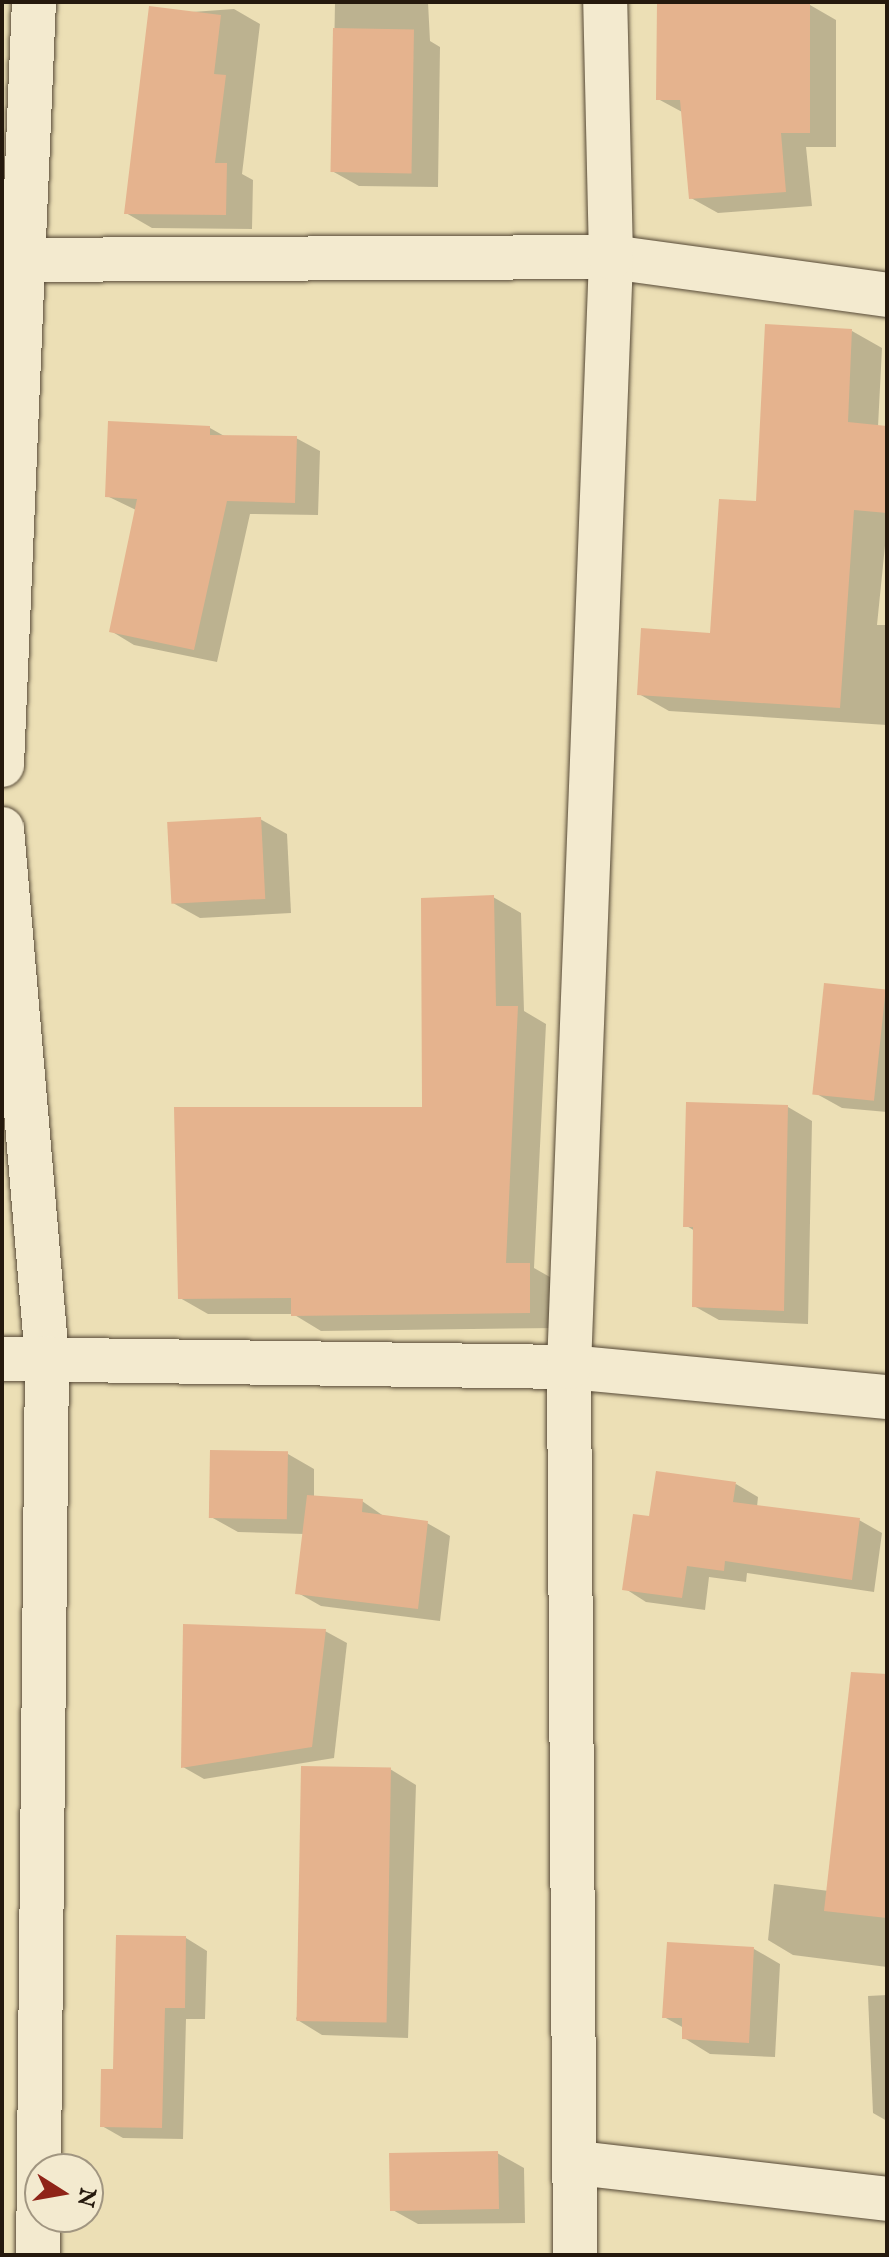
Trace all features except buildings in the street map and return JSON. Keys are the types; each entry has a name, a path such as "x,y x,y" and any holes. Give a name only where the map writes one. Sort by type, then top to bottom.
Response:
{"street":[{"path":"2,765 14,259 34,2"},
{"path":"575,2255 577,2163 569,1367 611,257 605,2"},
{"path":"14,259 611,257 887,295"},
{"path":"2,829 47,1358 38,2255"},
{"path":"2,1359 569,1367 887,1397"},
{"path":"577,2163 887,2199"}]}
